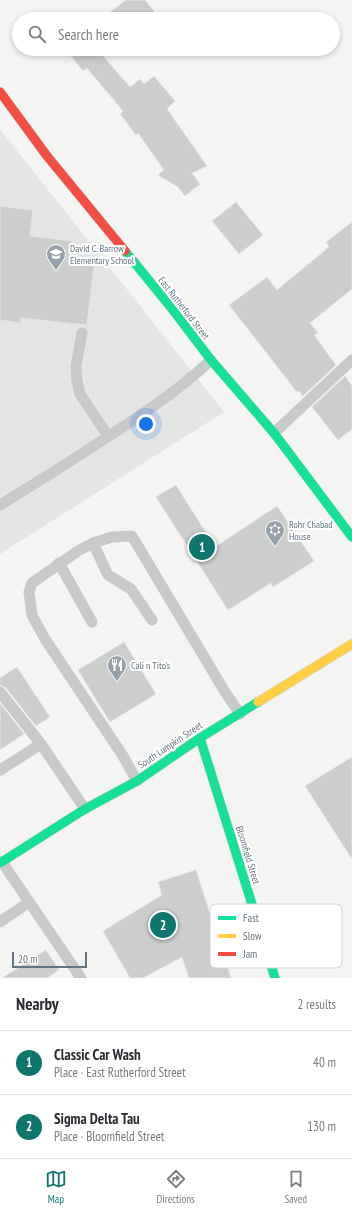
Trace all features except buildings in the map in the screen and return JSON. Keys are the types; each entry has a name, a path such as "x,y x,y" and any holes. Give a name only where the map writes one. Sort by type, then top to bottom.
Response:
{"street":[{"name":"East Rutherford Street","path":"0,92 47,156 173,310 211,360 274,433 352,537"},
{"name":"South Lumpkin Street","path":"1,862 85,809 137,780 200,738 352,644"},
{"name":"Bloomfield Street","path":"200,738 252,904"},
{"name":"Bloomfield Street","path":"272,968 275,978"}],"lane":[{"path":"82,333 76,366 80,394 108,436"},
{"path":"0,505 153,407 196,374 211,360"},
{"path":"274,433 352,360"},
{"path":"137,780 123,756 45,638 32,615 29,592 32,583 59,563 93,543 112,537 132,536 225,692 240,714"},
{"path":"93,543 108,575 130,589 152,620"},
{"path":"59,563 92,622"},
{"path":"0,692 41,744 85,809"},
{"path":"0,770 41,744"},
{"path":"1,862 81,978"},
{"path":"0,922 29,902"}],"shaded area":[{"name":"David C. Barrow Elementary School","path":"0,129 224,412 0,554"}],"traffic: fast":[{"path":"125,251 211,360 274,433 352,537"},
{"path":"0,863 85,809 137,781 200,738 258,702"},
{"path":"200,738 252,904"},
{"path":"272,968 275,978"}],"traffic: slow":[{"path":"258,702 352,644"}],"traffic: jam":[{"path":"0,92 47,156 125,251"}],"place":[{"name":"David C. Barrow Elementary School","path":"56,271"},
{"name":"Classic Car Wash","path":"202,547"},
{"name":"Rohr Chabad House","path":"275,547"},
{"name":"Cali n Tito's","path":"117,682"},
{"name":"Sigma Delta Tau","path":"163,925"}]}
